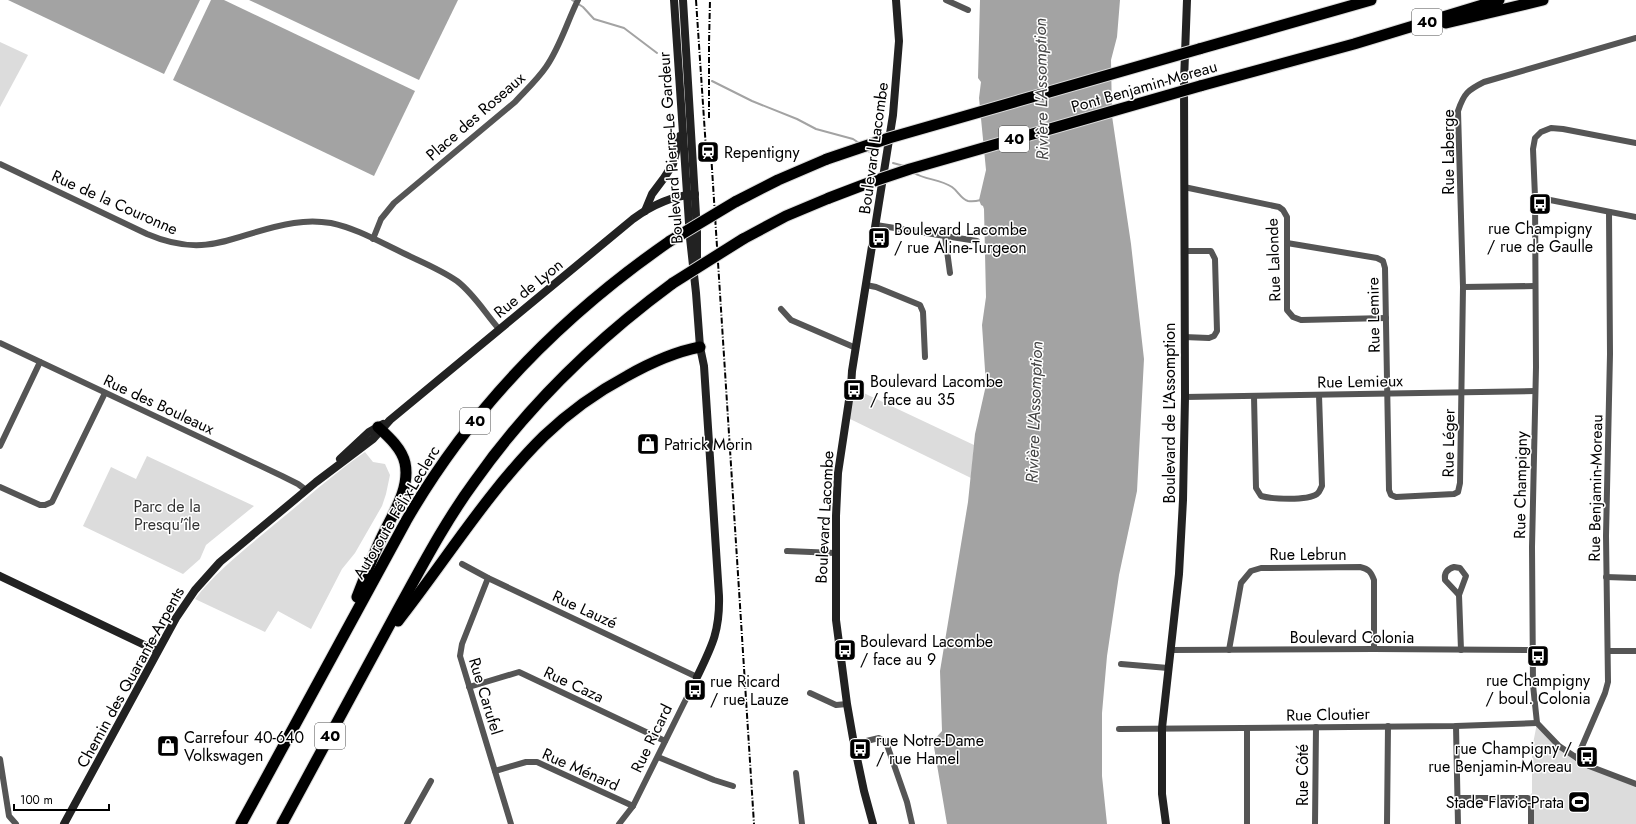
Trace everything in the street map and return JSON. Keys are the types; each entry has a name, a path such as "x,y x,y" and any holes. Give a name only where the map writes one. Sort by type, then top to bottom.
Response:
{"highway":[{"name":"Pont Benjamin-Moreau","path":"827,159 896,136 1372,0"},
{"name":"40","path":"1354,44 1499,0"},
{"path":"1354,44 1543,0"},
{"name":"Pont Benjamin-Moreau","path":"377,649 449,519 474,481 507,438 549,390 586,354 633,313 673,283 743,239 786,216 871,182 910,169 1200,86 1354,44"},
{"name":"Autoroute Félix-Leclerc","path":"241,824 411,512 451,452 488,404 538,349 584,306 670,241 735,202 778,180 827,159"},
{"path":"377,649 495,492 521,460 545,435 581,404 617,381 662,358 700,347"},
{"path":"336,648 379,542 404,486 406,472 404,459 382,426"},
{"name":"40","path":"282,824 377,649"}],"street":[{"name":"Place des Roseaux","path":"373,238 381,219 394,203 511,106 532,84 550,60 560,42 578,0"},
{"name":"Boulevard Pierre-Le Gardeur","path":"674,0 682,127 691,194"},
{"name":"Boulevard Pierre-Le Gardeur","path":"683,0 691,194 690,238 700,347 704,366 718,580 719,616 714,640"},
{"name":"Boulevard Lacombe","path":"873,824 864,791 847,704 836,620 835,553 838,473 852,371 896,94 899,41 896,0"},
{"path":"946,0 968,10"},
{"name":"Boulevard de L'Assomption","path":"1166,824 1162,794 1162,728 1179,574 1184,500 1184,51 1187,0"},
{"name":"Rue Laberge","path":"1462,392 1463,287 1458,111 1466,93 1484,82 1636,38"},
{"path":"645,211 652,194 673,164 682,127"},
{"name":"Rue Champigny","path":"1537,723 1533,685 1532,650 1535,391 1535,197 1533,149 1535,138 1541,132 1551,128 1636,143"},
{"name":"Rue de la Couronne","path":"0,164 148,234 182,245 198,246 214,244 287,224 322,222 337,225 373,238 431,266 457,281 474,298 499,329"},
{"name":"Rue Lalonde","path":"1184,187 1280,208 1285,212 1287,217 1287,310 1293,317 1301,320 1386,318"},
{"name":"Rue de Lyon","path":"306,490 363,437 382,426 645,211 664,201 691,194"},
{"path":"1535,197 1636,217"},
{"name":"Rue Benjamin-Moreau","path":"1576,758 1606,692 1608,682 1606,536 1610,354 1609,212"},
{"path":"876,225 978,241"},
{"path":"945,236 950,273"},
{"name":"Rue Lemire","path":"1287,243 1377,258 1383,261 1385,268 1386,394"},
{"path":"1184,251 1211,251 1215,258 1217,330 1214,336 1209,338 1184,337"},
{"path":"866,285 876,287 920,305 923,312 925,357"},
{"path":"1463,287 1535,286"},
{"path":"781,309 791,320 856,348"},
{"name":"Rue des Bouleaux","path":"0,343 282,476 300,485 306,490"},
{"path":"0,446 40,362"},
{"name":"Rue Lemieux","path":"1185,397 1535,391"},
{"name":"Rue Léger","path":"1386,394 1389,490 1391,495 1402,497 1413,495 1448,495 1458,492 1460,483 1462,392"},
{"path":"0,487 40,505 45,505 52,502 105,393"},
{"path":"1254,396 1256,488 1261,496 1268,498 1301,498 1316,495 1322,486 1319,395"},
{"name":"Chemin des Quarante-Arpents","path":"64,824 157,651 181,610 202,581 229,554 306,490"},
{"path":"786,551 835,553"},
{"name":"Rue Lauzé","path":"462,564 488,578 697,676"},
{"name":"Rue Lebrun","path":"1229,650 1241,583 1251,571 1261,568 1360,567 1367,569 1372,573 1374,580 1374,649"},
{"path":"1459,595 1445,580 1447,570 1454,567 1460,568 1466,576 1459,595 1461,650"},
{"path":"0,576 157,651"},
{"path":"1606,577 1636,578"},
{"name":"Rue Carufel","path":"488,578 462,644 460,656 511,824"},
{"name":"Rue Ricard","path":"619,824 633,806 714,640"},
{"name":"Boulevard Colonia","path":"1171,650 1532,650"},
{"path":"1608,651 1636,651"},
{"path":"1121,664 1168,668"},
{"name":"Rue Caza","path":"469,687 519,672 665,741"},
{"path":"810,693 836,705 847,704"},
{"path":"1537,723 1559,746 1576,758 1589,766 1636,784"},
{"name":"Rue Cloutier","path":"1119,729 1456,726 1537,723"},
{"path":"1386,824 1388,726"},
{"path":"1456,726 1458,824"},
{"name":"Rue Côté","path":"1315,824 1316,727"},
{"path":"1247,728 1247,824"},
{"path":"854,744 879,738 886,742 907,802 912,824"},
{"path":"658,757 714,780 733,786"},
{"path":"0,759 9,816 16,824"},
{"name":"Rue Ménard","path":"496,771 526,762 537,762 633,806"},
{"path":"796,773 802,824"},
{"path":"407,824 431,781"},
{"path":"1458,798 1528,798 1531,804 1531,824"}],"green space":[{"path":"0,42 28,55 0,107"},
{"path":"851,387 974,445 971,478 846,417"},
{"path":"365,452 373,462 385,464 390,475 386,494 382,506 355,553 342,569 311,629 278,611 265,632 195,599 213,578 233,560 330,478"},
{"name":"Parc de la Presqu'île","path":"147,456 254,506 206,545 200,559 183,574 83,526 111,467 136,479"},
{"path":"1537,723 1559,746 1589,766 1636,783 1636,824 1531,824 1528,798 1532,793 1532,749"}],"water":[{"path":"8,0 200,0 164,74"},
{"path":"211,0 224,0 415,91 374,176 173,80"},
{"path":"249,0 458,0 419,80"},
{"name":"Rivière L'Assomption","path":"980,0 1120,0 1117,37 1111,60 1112,116 1131,244 1144,359 1137,491 1119,575 1107,656 1102,713 1102,776 1107,824 947,824 933,741 942,731 940,671 968,502 975,434 986,385 982,325 986,297 984,209 979,200 986,170 979,98 981,82 978,78"}],"waterway":[{"path":"572,0 583,7 594,19 624,28 657,53"},
{"path":"712,81 752,101 797,119 816,129 853,139 859,143"},
{"path":"867,150 876,157"},
{"path":"893,163 904,166"},
{"path":"914,173 947,184 963,199 968,201 981,200"}],"railway":[{"path":"696,0 706,149"},
{"path":"709,118 710,0"},
{"path":"711,153 754,824"}],"place":[{"name":"Repentigny","path":"708,152"},
{"name":"rue Champigny / rue de Gaulle","path":"1540,204"},
{"name":"Boulevard Lacombe / rue Aline-Turgeon","path":"879,238"},
{"name":"Boulevard Lacombe / face au 35","path":"854,390"},
{"name":"Patrick Morin","path":"648,444"},
{"name":"Boulevard Lacombe / face au 9","path":"845,650"},
{"name":"rue Champigny / boul. Colonia","path":"1538,656"},
{"name":"rue Ricard / rue Lauze","path":"695,690"},
{"name":"Carrefour 40-640 Volkswagen","path":"168,746"},
{"name":"rue Notre-Dame / rue Hamel","path":"860,749"},
{"name":"rue Champigny / rue Benjamin-Moreau","path":"1587,757"},
{"name":"Stade Flavio-Prata","path":"1579,802"}]}
